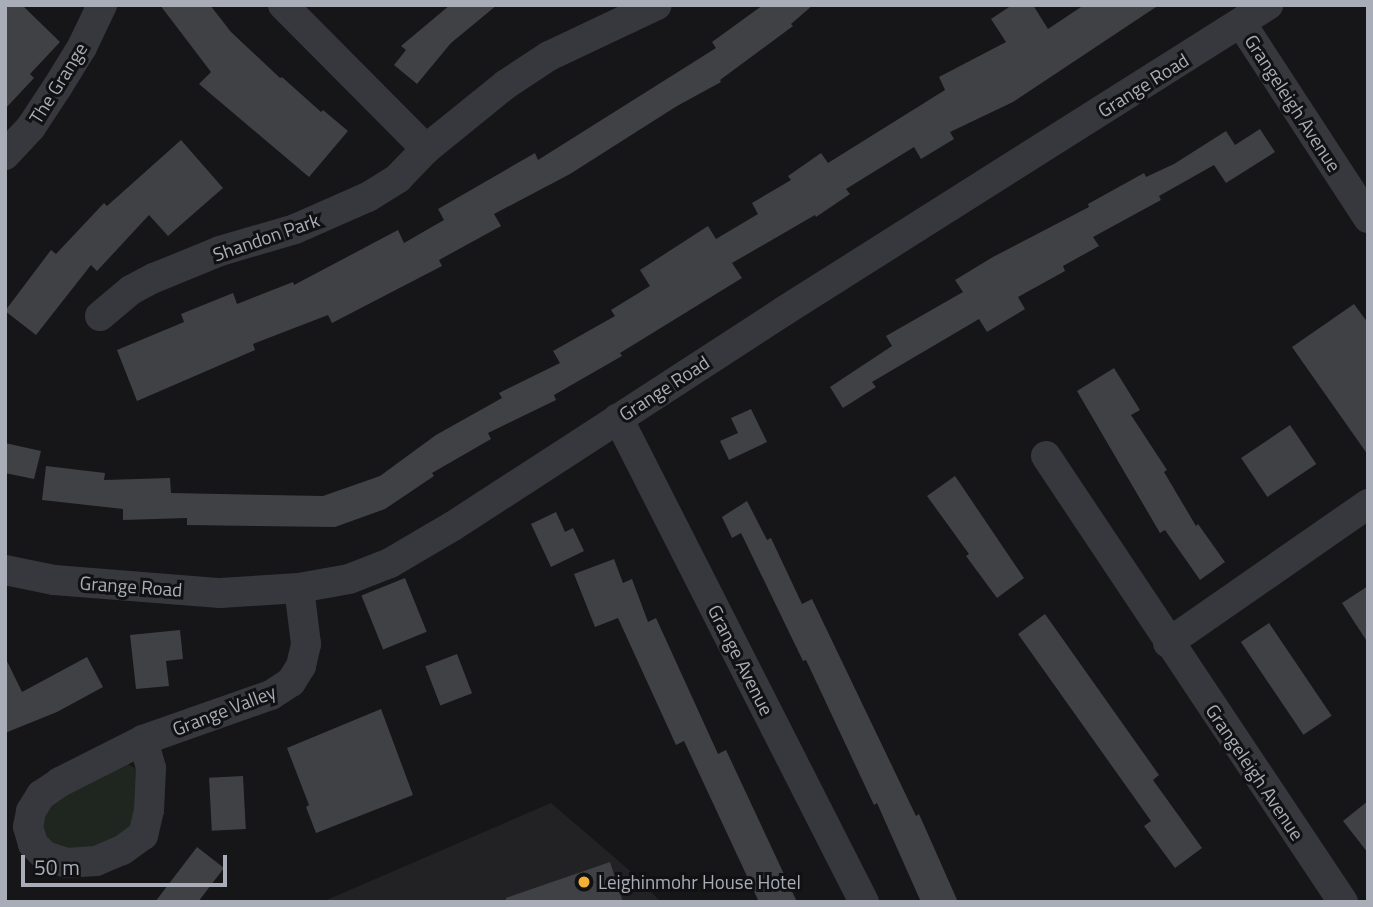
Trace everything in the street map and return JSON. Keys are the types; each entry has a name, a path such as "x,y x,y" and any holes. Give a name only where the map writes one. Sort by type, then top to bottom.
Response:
{"street":[{"name":"The Grange","path":"5,155 31,127 58,86 82,47 102,5"},
{"path":"283,5 426,149"},
{"name":"Shandon Park","path":"100,316 131,290 154,278 220,251 344,210 398,178 426,149 505,85 549,57 657,5"},
{"name":"Grange Road","path":"5,570 54,580 220,593 299,589 349,579 390,563 453,526 618,418 1268,5"},
{"name":"Grangeleigh Avenue","path":"1241,23 1368,218"},
{"name":"Grange Avenue","path":"618,418 864,902"},
{"name":"Grangeleigh Avenue","path":"1046,456 1342,902"},
{"path":"1168,643 1368,504"},
{"name":"Grange Valley","path":"143,740 151,768 149,810 143,835 122,850 96,861 67,863 46,856 33,844 28,827 31,811 41,796 60,782 143,740 271,695 291,682 301,666 306,644 299,589"}],"shaded area":[{"path":"127,763 139,771 138,811 126,836 77,851 52,844 41,829 43,820 56,799"},
{"path":"551,803 628,869 661,902 322,902"}],"building":[{"path":"5,5 22,5 60,42 30,74 34,78 5,109"},
{"path":"160,5 210,5 231,32 280,78 348,131 309,177 199,84 211,72"},
{"path":"450,5 497,5 451,43 417,84 394,65 406,50 401,46"},
{"path":"763,5 813,5 791,24 793,26 720,80 721,82 677,106 570,174 494,214 501,226 439,260 442,266 332,323 328,315 253,344 255,350 137,401 117,350 184,322 181,314 233,293 237,304 293,282 294,285 398,230 404,243 444,220 438,209 535,153 538,160 716,48 712,42"},
{"path":"1012,5 1033,5 1048,29 1084,5 1159,5 1013,102 950,132 954,139 921,159 914,147 846,189 850,194 816,217 815,215 732,263 742,278 620,353 622,356 554,395 556,400 488,433 491,439 432,473 434,476 385,509 335,527 187,525 187,518 123,520 123,509 42,500 46,466 105,473 104,480 170,478 171,493 323,496 380,476 436,435 502,398 499,393 560,363 553,351 615,316 611,310 650,286 640,270 708,226 716,239 758,214 752,203 791,180 788,176 821,153 828,163 945,90 939,77 1006,42 991,19"},
{"path":"1260,129 1275,152 1226,183 1214,165 1159,196 1161,200 1093,237 1099,246 1063,266 1065,271 1018,297 1025,309 987,332 979,319 872,382 876,387 843,408 830,387 892,346 886,336 963,292 955,280 1089,207 1088,204 1144,173 1146,177 1174,164 1226,131 1235,145"},
{"path":"181,140 223,188 168,236 149,215 97,271 91,265 36,335 5,311 51,250 56,254 104,203 107,206"},
{"path":"1354,304 1368,323 1368,455 1292,347"},
{"path":"1114,368 1140,410 1131,415 1167,470 1164,472 1196,526 1198,524 1225,562 1200,580 1165,530 1160,533 1077,391"},
{"path":"751,409 767,442 729,460 720,441 738,433 731,418"},
{"path":"1290,425 1316,464 1267,497 1241,458"},
{"path":"5,443 41,451 34,479 5,473"},
{"path":"955,476 1024,578 997,598 927,496"},
{"path":"747,501 767,540 771,538 802,604 812,599 916,816 919,814 958,902 921,902 877,803 874,805 806,660 803,661 741,533 732,538 722,517"},
{"path":"556,512 565,532 573,528 584,551 551,567 531,524"},
{"path":"614,559 623,583 632,579 648,622 656,618 718,754 726,750 797,902 759,902 684,741 676,745 618,618 595,627 574,574"},
{"path":"405,578 427,632 383,649 361,596"},
{"path":"1368,586 1368,643 1342,603"},
{"path":"1045,614 1159,775 1153,780 1202,848 1175,868 1144,826 1151,821 1018,634"},
{"path":"1269,623 1332,716 1303,735 1241,642"},
{"path":"180,630 183,659 166,661 169,686 136,689 130,635"},
{"path":"457,654 472,693 440,705 425,666"},
{"path":"5,657 22,692 87,657 103,687 57,712 5,733"},
{"path":"381,709 413,795 316,833 306,807 309,805 287,748"},
{"path":"243,776 246,829 212,831 209,778"},
{"path":"1368,801 1368,853 1343,821"},
{"path":"197,847 224,868 198,902 155,902"},
{"name":"Leighinmohr House Hotel","path":"610,862 623,902 506,902 506,898"}],"place":[{"name":"Leighinmohr House Hotel","path":"584,882"}]}
